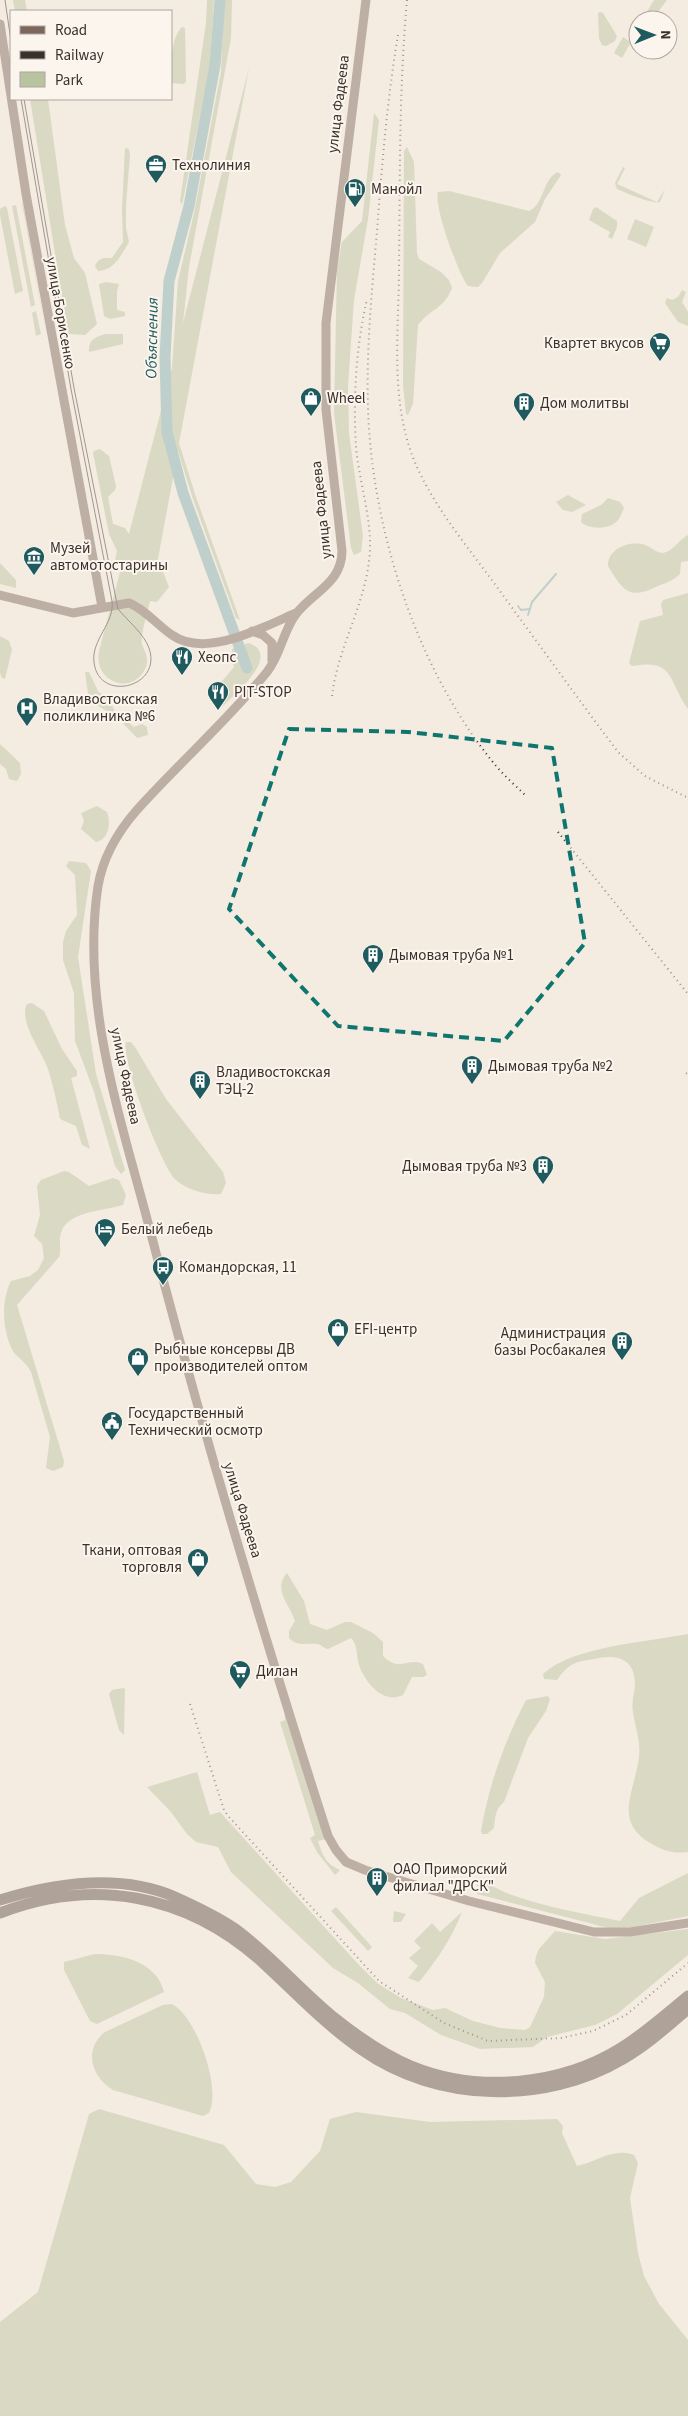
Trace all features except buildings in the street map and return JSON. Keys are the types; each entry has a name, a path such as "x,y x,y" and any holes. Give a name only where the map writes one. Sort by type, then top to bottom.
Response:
{"highway":[{"path":"0,1900 54,1886 79,1884 132,1886 174,1896 233,1928 360,2038 411,2066 458,2079 510,2082 542,2079 595,2062 620,2049 652,2027 688,1996"},
{"path":"0,1913 26,1903 80,1893 132,1896 168,1906 212,1926 242,1946 316,2013 362,2051 409,2075 455,2088 510,2091 543,2088 569,2082 623,2059 655,2037 688,2009"}],"main road":[{"name":"улица Фадеева","path":"366,0 326,323 326,418 342,559 335,577 296,613 269,670 221,723 157,788 124,825 114,842 103,864 98,889 95,944 96,985 102,1036 174,1321 328,1836 336,1850 346,1862 365,1870 464,1900 594,1932 630,1932 688,1922"},
{"name":"улица Борисенко","path":"0,24 10,89"},
{"name":"улица Борисенко","path":"12,100 26,194 102,607"},
{"path":"0,595 73,612 123,602 134,605 172,636 187,643 206,644 225,640 296,613"},
{"path":"252,631 263,634 272,643 272,658 269,670"}],"highlighted area":[{"path":"289,729 408,732 552,748 585,943 504,1041 338,1026 229,909"}],"green space":[{"path":"13,0 25,0 27,10 15,10"},
{"path":"207,0 214,0 210,66 182,205 180,201 206,23"},
{"path":"224,0 232,0 231,38 189,267 183,323 249,68 179,443 196,497 240,620 236,618 192,496 178,451 157,564 161,567 169,587 157,602 150,601 142,640 147,659 145,669 139,677 123,684 107,677 99,662 99,651 122,565 115,560 117,551 109,534 93,453 100,449 109,456 116,486 115,490 108,497 113,524 125,528 129,534 172,368 178,281 194,213 221,72"},
{"path":"654,0 667,0 660,10 648,10"},
{"path":"598,13 603,13 617,36 615,41 606,46 602,45 599,38"},
{"path":"182,27 185,28 186,82 183,84 172,83 172,54 178,32"},
{"path":"623,37 628,40 628,47 622,58 614,53"},
{"path":"30,100 48,100 65,225 74,258 85,273 97,324 85,335 68,334"},
{"path":"374,113 379,120 368,219 354,300 348,386 349,433 363,536 361,552 354,555 351,548 334,413 337,270 342,242 362,221"},
{"path":"407,147 414,162 417,253 419,259 441,272 449,280 452,288 441,305 418,325 413,404 408,415 406,414 403,385 404,151"},
{"path":"125,148 129,149 130,155 126,205 126,228 129,242 113,265 98,271 95,266 98,261 104,258 112,258 123,242 122,209"},
{"path":"623,167 625,168 617,184 657,202 645,200 617,189 615,183"},
{"path":"558,172 561,175 545,199 535,222 500,253 478,287 468,286 448,240 439,210 438,192 449,191 529,211 538,203 549,180"},
{"path":"665,189 660,202 657,202"},
{"path":"22,203 23,203 47,339"},
{"path":"16,205 35,305 31,307 12,206"},
{"path":"5,206 7,208 23,291 15,294 0,215 0,209"},
{"path":"596,207 617,221 617,227 612,239 608,237 610,232 589,220 593,209"},
{"path":"635,219 654,227 646,247 627,239"},
{"path":"106,282 119,284 117,310 125,312 125,316 110,319 104,316 99,284"},
{"path":"682,290 686,292 682,302 688,312 688,326 678,322 665,303 667,298 672,300 678,297"},
{"path":"36,311 41,334 36,336 32,313"},
{"path":"123,334 123,344 89,352 91,342 99,336"},
{"path":"568,495 586,505 572,512 563,510 556,502"},
{"path":"608,498 620,502 624,508 616,522 612,525 598,528 581,522 582,514 601,505"},
{"path":"688,535 688,561 681,562 680,574 670,581 648,590 634,593 628,591 618,582 608,566 611,555 620,547 639,544 663,553 670,550"},
{"path":"0,563 16,580 16,588 0,584"},
{"path":"688,593 688,709 669,674 663,669 656,665 632,666 629,663 640,621 663,615 661,604 663,600"},
{"path":"0,636 9,641 12,650 5,679 2,678 0,673"},
{"path":"248,643 257,648 261,656 259,665 237,693 223,706 217,707 212,693 234,667 231,656 232,649"},
{"path":"85,672 89,672 98,691 111,703 115,712 134,727 142,724 147,727 148,735 137,738 117,717 95,704 88,693"},
{"path":"0,744 20,763 21,774 17,781 9,779 6,769 0,764"},
{"path":"97,806 107,812 109,826 104,838 96,842 81,829 84,821 81,813"},
{"path":"69,861 86,863 91,871 78,957 96,1074 125,1170 121,1174 115,1166 93,1089 75,1041 74,993 63,960 63,942 66,931 77,915 75,875 66,866"},
{"path":"32,1003 44,1011 62,1049 77,1071 77,1076 71,1078 90,1149 82,1145 76,1126 60,1119 48,1069 26,1020 25,1011 27,1004"},
{"path":"126,1042 131,1042 135,1047 166,1099 223,1172 226,1183 221,1194 209,1194 190,1189 179,1183 169,1170 143,1112 130,1069"},
{"path":"64,1171 69,1172 89,1186 113,1178 119,1180 126,1195 123,1205 78,1216 65,1226 60,1236 59,1257 17,1305 64,1461 63,1467 53,1471 46,1468 50,1437 31,1372 15,1354 9,1343 5,1325 4,1306 11,1281 30,1276 38,1270 44,1258 42,1244 34,1236 40,1215 37,1186 41,1180"},
{"path":"287,1573 304,1601 310,1624 327,1630 345,1622 351,1622 373,1633 383,1642 383,1656 389,1661 399,1664 417,1662 423,1664 427,1675 412,1677 403,1695 389,1697 370,1685 359,1665 355,1643 351,1638 328,1649 318,1644 299,1644 292,1641 289,1638 289,1631 295,1621 284,1597 281,1585"},
{"path":"688,1634 688,1852 678,1853 652,1844 640,1835 633,1826 629,1816 629,1805 639,1757 639,1740 633,1708 635,1682 631,1667 622,1659 609,1657 573,1664 557,1680 544,1679 543,1674 573,1657 592,1651"},
{"path":"125,1689 124,1735 119,1730 109,1694 112,1690"},
{"path":"548,1696 550,1699 546,1711 528,1738 504,1802 497,1811 494,1828 487,1834 482,1834 484,1814 493,1780 518,1716 526,1700"},
{"path":"284,1706 326,1839 318,1841 321,1851 331,1865 340,1870 335,1875 317,1852 310,1838 315,1835 280,1722 285,1720"},
{"path":"197,1772 210,1815 220,1812 377,1983 401,1998 433,2010 445,2008 473,2021 500,2028 525,2030 530,2027 544,1997 545,1982 535,1963 536,1956 539,1949 555,1931 605,1939 688,1929 688,1955 617,2014 595,2025 547,2037 533,2047 480,2049 441,2035 405,2013 390,2009 358,1983 333,1968 231,1872 218,1847 196,1842 147,1787"},
{"path":"688,1873 688,1916 634,1927 612,1929 477,1894 477,1885 480,1883 538,1903 620,1921 639,1898"},
{"path":"336,1907 372,1947 368,1951 331,1911"},
{"path":"394,1911 406,1914 401,1922 393,1922"},
{"path":"462,1912 444,1949 419,1982 408,1978 418,1966 409,1958 421,1948 414,1941 432,1923 440,1932"},
{"path":"95,1954 127,1958 137,1962 154,1973 164,1992 97,2024 90,2021 64,1970 64,1962"},
{"path":"172,2004 181,2011 198,2037 209,2071 212,2102 209,2113 203,2116 113,2090 99,2078 92,2062 94,2047 98,2039 105,2032 163,2005"},
{"path":"99,2109 224,2145 256,2184 275,2187 291,2182 320,2151 330,2119 356,2112 430,2122 557,2119 563,2126 562,2133 577,2166 612,2154 627,2153 634,2155 638,2163 630,2198 638,2253 644,2276 659,2304 688,2340 688,2416 0,2416 0,2322 38,2292 89,2114"}],"waterway":[{"name":"Объяснения","path":"220,0 215,65 189,206 169,281 165,357 167,432 183,493 247,668"},
{"path":"528,615 532,602 556,574"},
{"path":"518,606 521,610 530,609"}],"tram line":[{"path":"5,0 10,34"},
{"path":"21,100 71,389 112,601 110,617 96,646 94,662 98,675 106,683 117,686 128,685 139,681 147,673 151,662 149,648 140,633 118,609 74,388 24,100"}],"railway":[{"path":"407,0 401,100 397,362 401,409 412,455 428,489 448,521 618,752 645,776 688,798"},
{"path":"398,35 385,133 369,342 368,409 371,455 378,501 403,595 420,640 441,683 465,724 492,761 526,796"},
{"path":"332,696 340,659 364,587 370,549 369,524 356,447 355,410 358,354 367,299"},
{"path":"558,832 688,994"},
{"path":"190,1704 224,1810 229,1817 379,1981 444,2023 488,2041 561,2038 593,2031 626,2015 688,1963"}],"place":[{"name":"Технолиния","path":"156,184"},
{"name":"Манойл","path":"355,208"},
{"name":"Квартет вкусов","path":"660,362"},
{"name":"Wheel","path":"311,417"},
{"name":"Дом молитвы","path":"524,422"},
{"name":"Музей автомотостарины","path":"34,576"},
{"name":"Хеопс","path":"182,676"},
{"name":"PIT-STOP","path":"218,711"},
{"name":"Владивостокская поликлиника №6","path":"27,727"},
{"name":"Дымовая труба №1","path":"373,974"},
{"name":"Дымовая труба №2","path":"472,1085"},
{"name":"Владивостокская ТЭЦ-2","path":"200,1100"},
{"name":"Дымовая труба №3","path":"543,1185"},
{"name":"Белый лебедь","path":"105,1248"},
{"name":"Командорская, 11","path":"163,1286"},
{"name":"EFI-центр","path":"338,1348"},
{"name":"Администрация базы Росбакалея","path":"622,1361"},
{"name":"Рыбные консервы ДВ производителей оптом","path":"138,1377"},
{"name":"Государственный Технический осмотр","path":"112,1441"},
{"name":"Ткани, оптовая торговля","path":"198,1578"},
{"name":"Дилан","path":"240,1690"},
{"name":"ОАО Приморский филиал \"ДРСК\"","path":"377,1897"}]}
